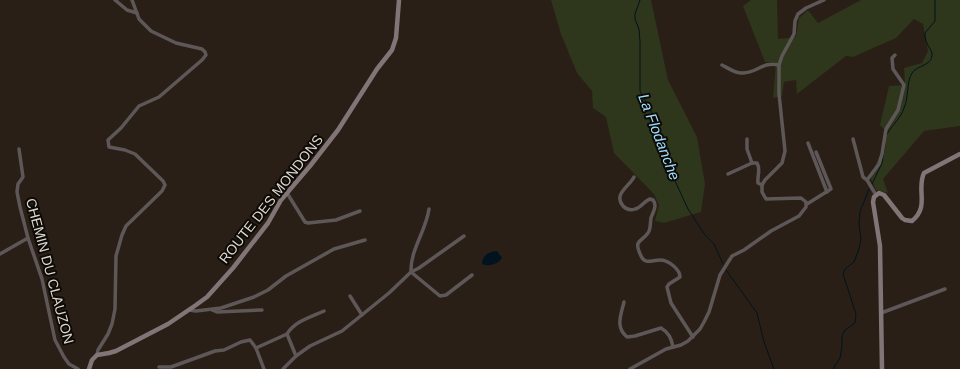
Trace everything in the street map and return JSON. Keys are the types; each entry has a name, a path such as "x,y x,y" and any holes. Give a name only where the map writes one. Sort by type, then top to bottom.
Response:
{"street":[{"path":"115,0 127,10 136,13"},
{"path":"89,369 92,360 108,334 112,324 115,309 116,256 122,235 126,226 162,192 165,185 163,181 140,158 125,150 109,147 108,140 121,128 139,106 159,97 202,60 206,54 202,48 176,43 150,32 136,13 132,0"},
{"name":"ROUTE DES MONDONS","path":"96,355 109,354 116,351 168,324 206,297 233,268 268,224 281,200 338,130 377,69 394,46 399,0"},
{"path":"807,204 805,200 801,198 766,199 762,192 762,185 782,163 785,151 780,108 779,65 782,56 794,34 795,21 798,14 806,8 824,0"},
{"path":"867,180 879,164 886,129 895,116 904,85 893,69 892,58 895,55"},
{"path":"722,65 740,73 744,73 767,64 779,65"},
{"path":"747,139 747,149 752,163"},
{"path":"853,139 863,177 867,180 876,195"},
{"path":"808,143 827,192"},
{"name":"CHEMIN DU CLAUZON","path":"18,149 23,177 18,184 17,192 28,238 42,279 55,340 69,364 78,369"},
{"path":"630,369 666,349 681,345 692,337 704,322 709,312 720,275 732,256 744,250 771,231 799,216 805,210 807,204 831,189 816,152"},
{"path":"882,369 879,236 873,199 876,195 881,193 902,218 912,221 918,216 922,204 922,180 924,173 960,154"},
{"path":"728,174 752,163 757,163 759,166 757,178 758,182 762,185"},
{"path":"634,177 621,193 619,197 620,201 628,210 633,210 637,209 650,199 654,200 655,207 649,231 637,243 641,257 644,260 649,262 664,260 679,271 680,277 667,287 671,304 692,337"},
{"path":"287,193 305,222 336,220 360,211"},
{"path":"411,272 412,260 428,218 429,209"},
{"path":"283,369 296,356 310,346 342,330 389,293 411,272 464,236"},
{"path":"0,254 28,238"},
{"path":"189,310 196,311 221,308 258,295 268,290 286,276 334,249 365,240"},
{"path":"411,272 440,296 446,295 472,276"},
{"path":"881,313 945,289"},
{"path":"350,296 362,315"},
{"path":"624,302 619,322 623,333 627,337 661,328 670,337 673,347"},
{"path":"209,310 217,312 262,310"},
{"path":"256,348 287,334 297,323 324,311"},
{"path":"287,334 296,356"},
{"path":"159,367 176,365 250,340 256,348 264,369"}],"green space":[{"path":"551,0 651,0 668,80 697,137 705,184 701,212 664,223 655,221 659,205 654,194 614,153 606,117 593,108 592,91 577,73 561,34"},
{"path":"751,0 777,0 778,39 796,37 799,18 808,10 818,23 861,0 960,0 960,126 924,131 883,179 888,193 876,190 871,179 874,168 882,151 884,129 880,125 889,86 905,85 904,68 922,63 928,51 923,24 914,19 896,38 853,57 846,56 797,94 796,80 784,82 782,96 773,98 776,62 765,62 743,6"}],"water":[{"path":"497,251 502,258 500,260 490,265 482,264 483,258 486,254"}],"waterway":[{"name":"La Flodanche","path":"640,0 635,14 635,19 639,29 640,42 640,91 652,113 665,148 670,170 688,209 705,235 714,244 723,264"},
{"path":"887,134 903,112 912,73 914,70 931,59 932,53 926,40 925,33 935,21 935,0"},
{"path":"872,184 882,163 885,144"},
{"path":"833,369 840,358 842,336 845,330 855,323 856,314 843,274 845,269 854,262 859,249 861,238 859,224 860,212 869,189"},
{"name":"La Flodanche","path":"726,270 757,313 764,342 774,369"}]}
